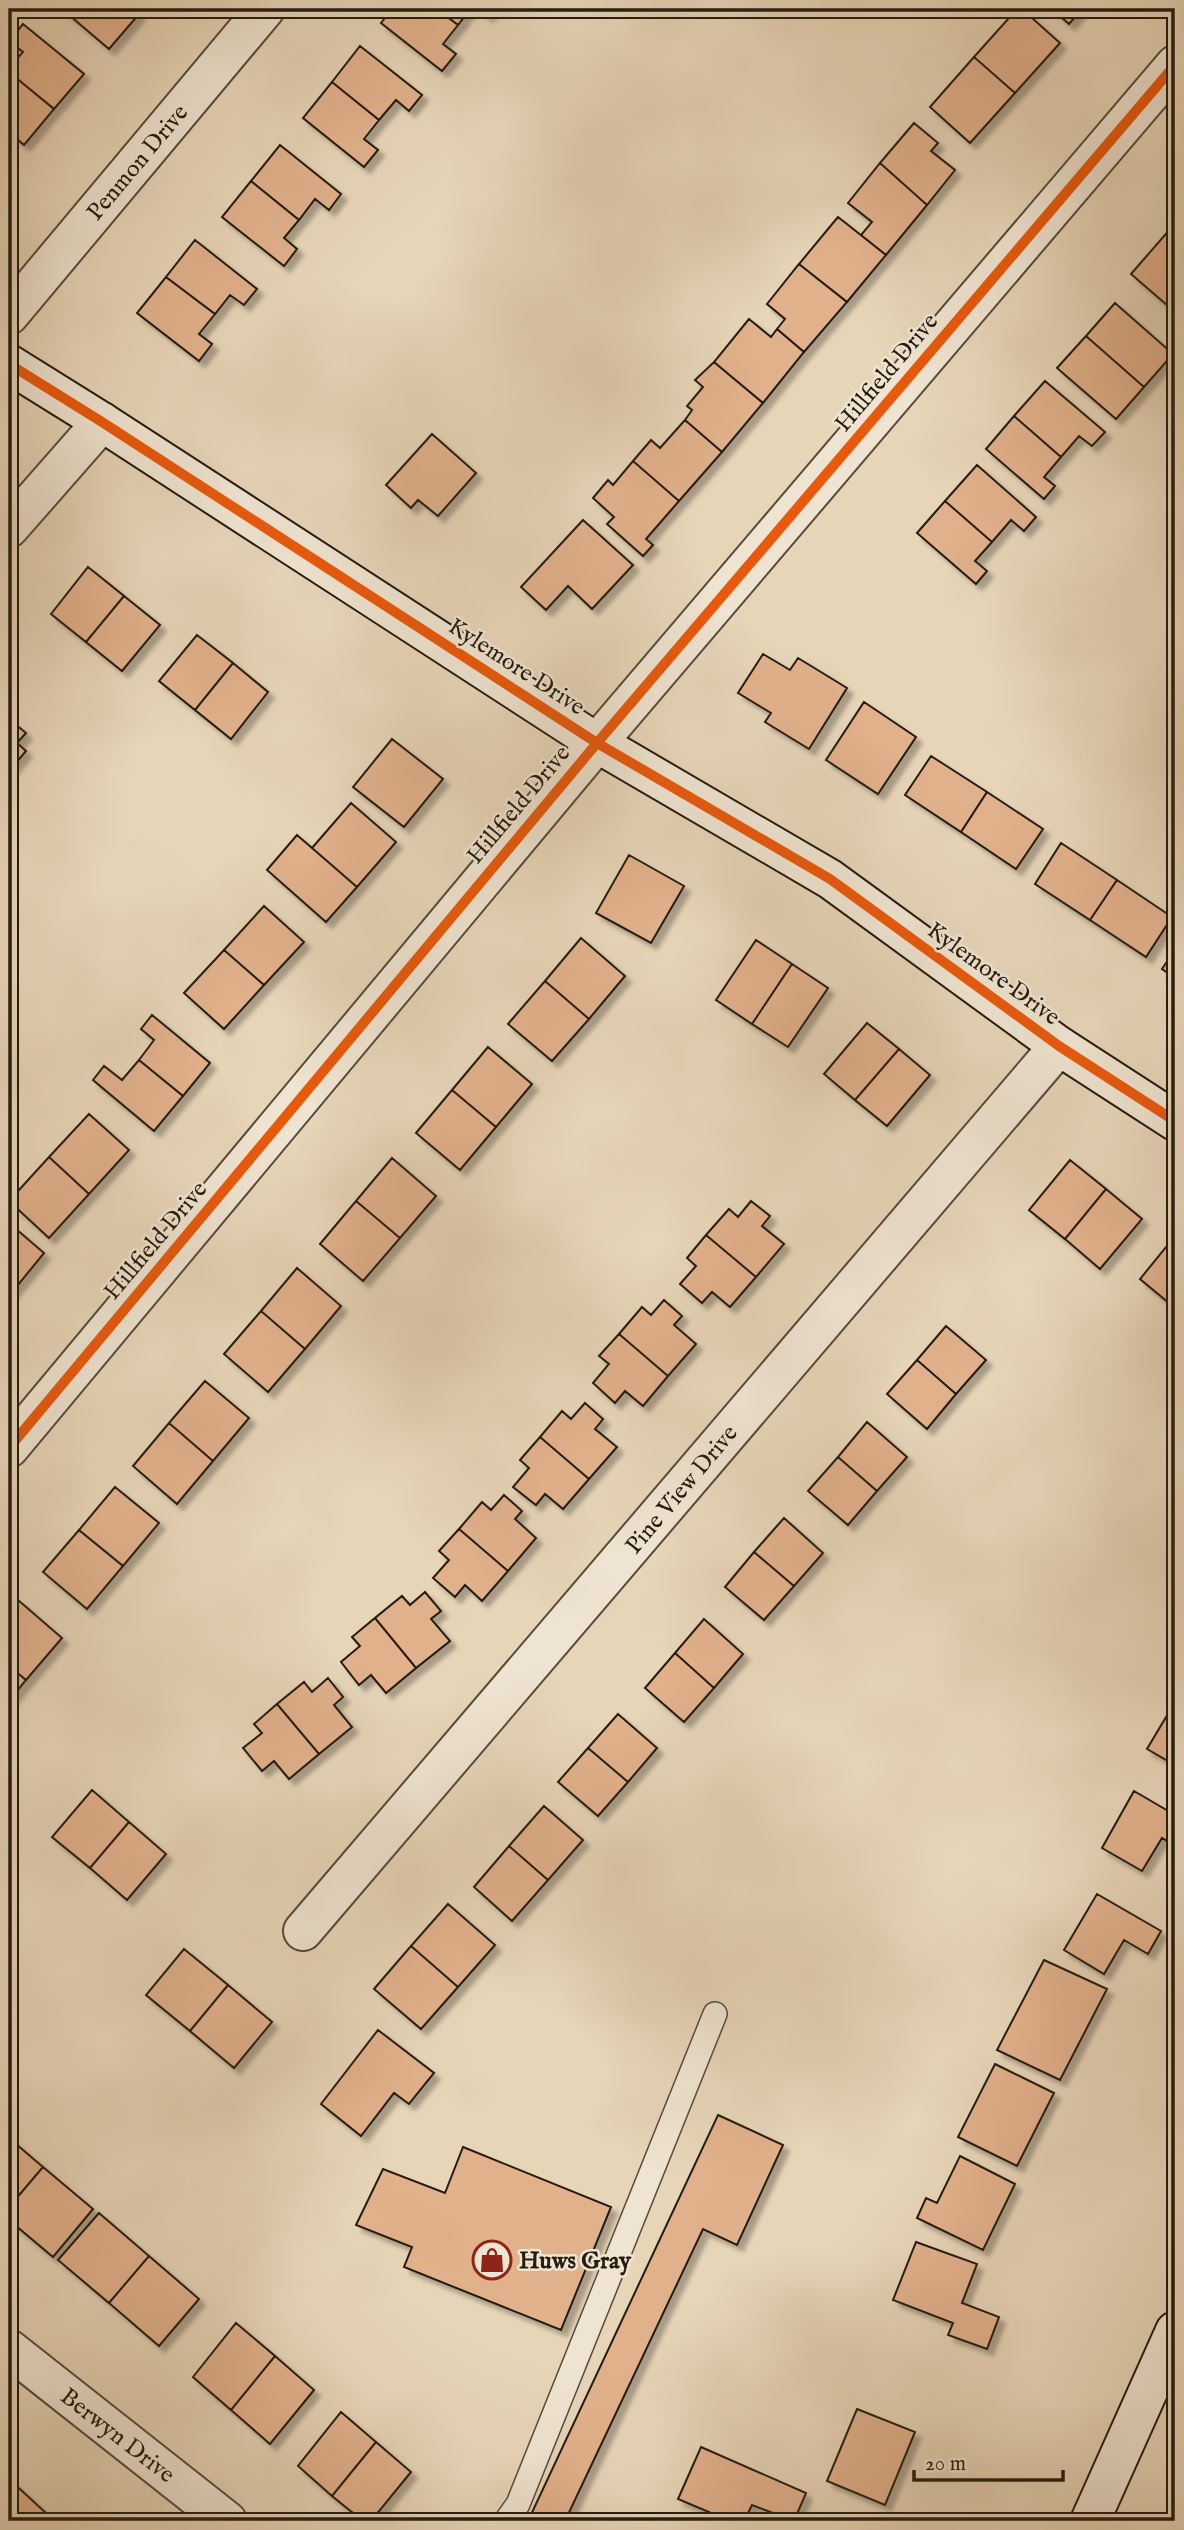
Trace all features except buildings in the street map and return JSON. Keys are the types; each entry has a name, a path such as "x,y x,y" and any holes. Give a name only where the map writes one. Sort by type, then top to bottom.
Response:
{"street":[{"name":"Penmon Drive","path":"9,315 265,9"},
{"name":"Hillfield Drive","path":"9,1448 597,743 1175,65"},
{"name":"Kylemore Drive","path":"9,364 597,743 830,879 1059,1046 1175,1121"},
{"path":"9,528 102,422"},
{"name":"Pine View Drive","path":"303,1931 1059,1046"},
{"path":"1090,2521 1175,2331"},
{"name":"Berwyn Drive","path":"9,2348 227,2521"}],"lane":[{"path":"506,2521 518,2504 715,2014"}],"cycle path":[{"path":"9,1448 597,743 1175,65"},
{"path":"9,364 597,743 830,879 1059,1046 1175,1121"}],"place":[{"name":"Huws Gray","path":"492,2260"}]}
